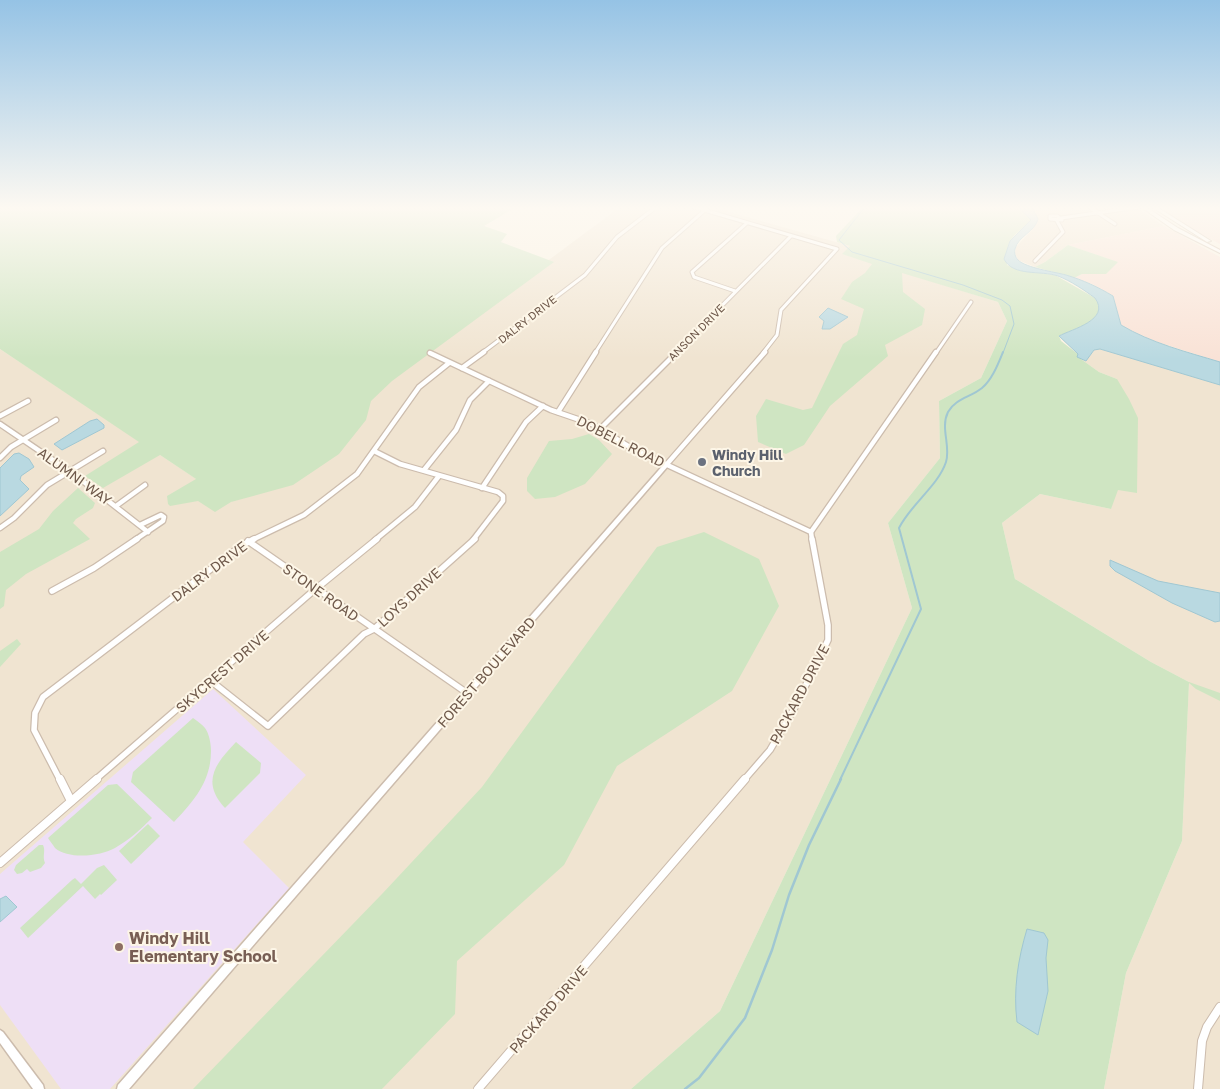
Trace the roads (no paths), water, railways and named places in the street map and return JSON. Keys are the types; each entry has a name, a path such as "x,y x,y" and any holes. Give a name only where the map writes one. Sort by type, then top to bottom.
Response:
{"street":[{"name":"DALRY DRIVE","path":"462,368 585,274 599,258"},
{"path":"558,412 656,258"},
{"path":"708,258 692,272 692,276 735,291"},
{"name":"ANSON DRIVE","path":"600,428 769,258"},
{"name":"FOREST BOULEVARD","path":"122,1089 773,342 777,335 781,310 829,258"},
{"path":"1035,261 1038,258"},
{"path":"811,532 971,302"},
{"name":"DOBELL ROAD","path":"430,353 543,406 600,428 625,445 811,532"},
{"name":"DALRY DRIVE","path":"71,802 34,730 33,718 36,708 43,697 85,663 248,542 309,512 360,471 419,387 449,363"},
{"path":"424,470 456,430 470,400 489,381"},
{"path":"0,416 28,401"},
{"path":"374,452 400,464 482,488 526,422 543,406"},
{"path":"0,458 22,440 56,420"},
{"name":"ALUMNI WAY","path":"0,424 116,506 148,532"},
{"path":"0,528 14,518 47,485 103,451"},
{"name":"SKYCREST DRIVE","path":"0,863 415,506 439,476"},
{"path":"116,506 145,486"},
{"name":"LOYS DRIVE","path":"211,680 268,726 364,634 374,629 482,532 504,498 502,494 482,488"},
{"path":"52,591 94,568 148,532 163,521 164,517 161,515 155,516 140,525"},
{"name":"PACKARD DRIVE","path":"478,1089 778,739 818,664 828,640 828,625 811,532"},
{"name":"STONE ROAD","path":"248,542 467,693"},
{"path":"1198,1089 1202,1041 1207,1026 1220,1007"},
{"path":"0,1035 39,1089"}],"water":[{"path":"1017,258 1022,263 1078,279 1113,296 1121,325 1144,337 1220,362 1220,385 1100,349 1094,350 1086,361 1077,357 1078,354 1059,336 1088,323 1094,318 1099,306 1095,298 1063,278 1051,274 1021,271 1008,265 1004,259"},
{"path":"828,308 848,317 830,329 822,329 824,321 819,317"},
{"path":"97,419 104,425 104,428 62,450 54,444 90,421"},
{"path":"19,453 29,459 34,467 21,476 20,480 29,489 0,516 0,468 14,454"},
{"path":"1110,560 1158,581 1220,593 1220,621 1215,622 1172,603 1115,571 1110,566"},
{"path":"6,896 17,907 0,922 0,899"},
{"path":"1027,929 1044,933 1048,940 1046,958 1048,991 1038,1035 1017,1022 1017,975"}],"waterway":[{"path":"872,258 963,285 1002,300 1010,306 1014,324 1003,353"},
{"path":"840,780 921,609 899,528 910,511 937,479 946,462 945,424 948,412 959,401 986,385 1003,352"},
{"path":"685,1089 699,1078 745,1018 772,950 789,895 809,845 841,779"}],"place":[{"name":"Windy Hill Church","path":"702,462"},
{"name":"Windy Hill Elementary School","path":"119,947"}]}
